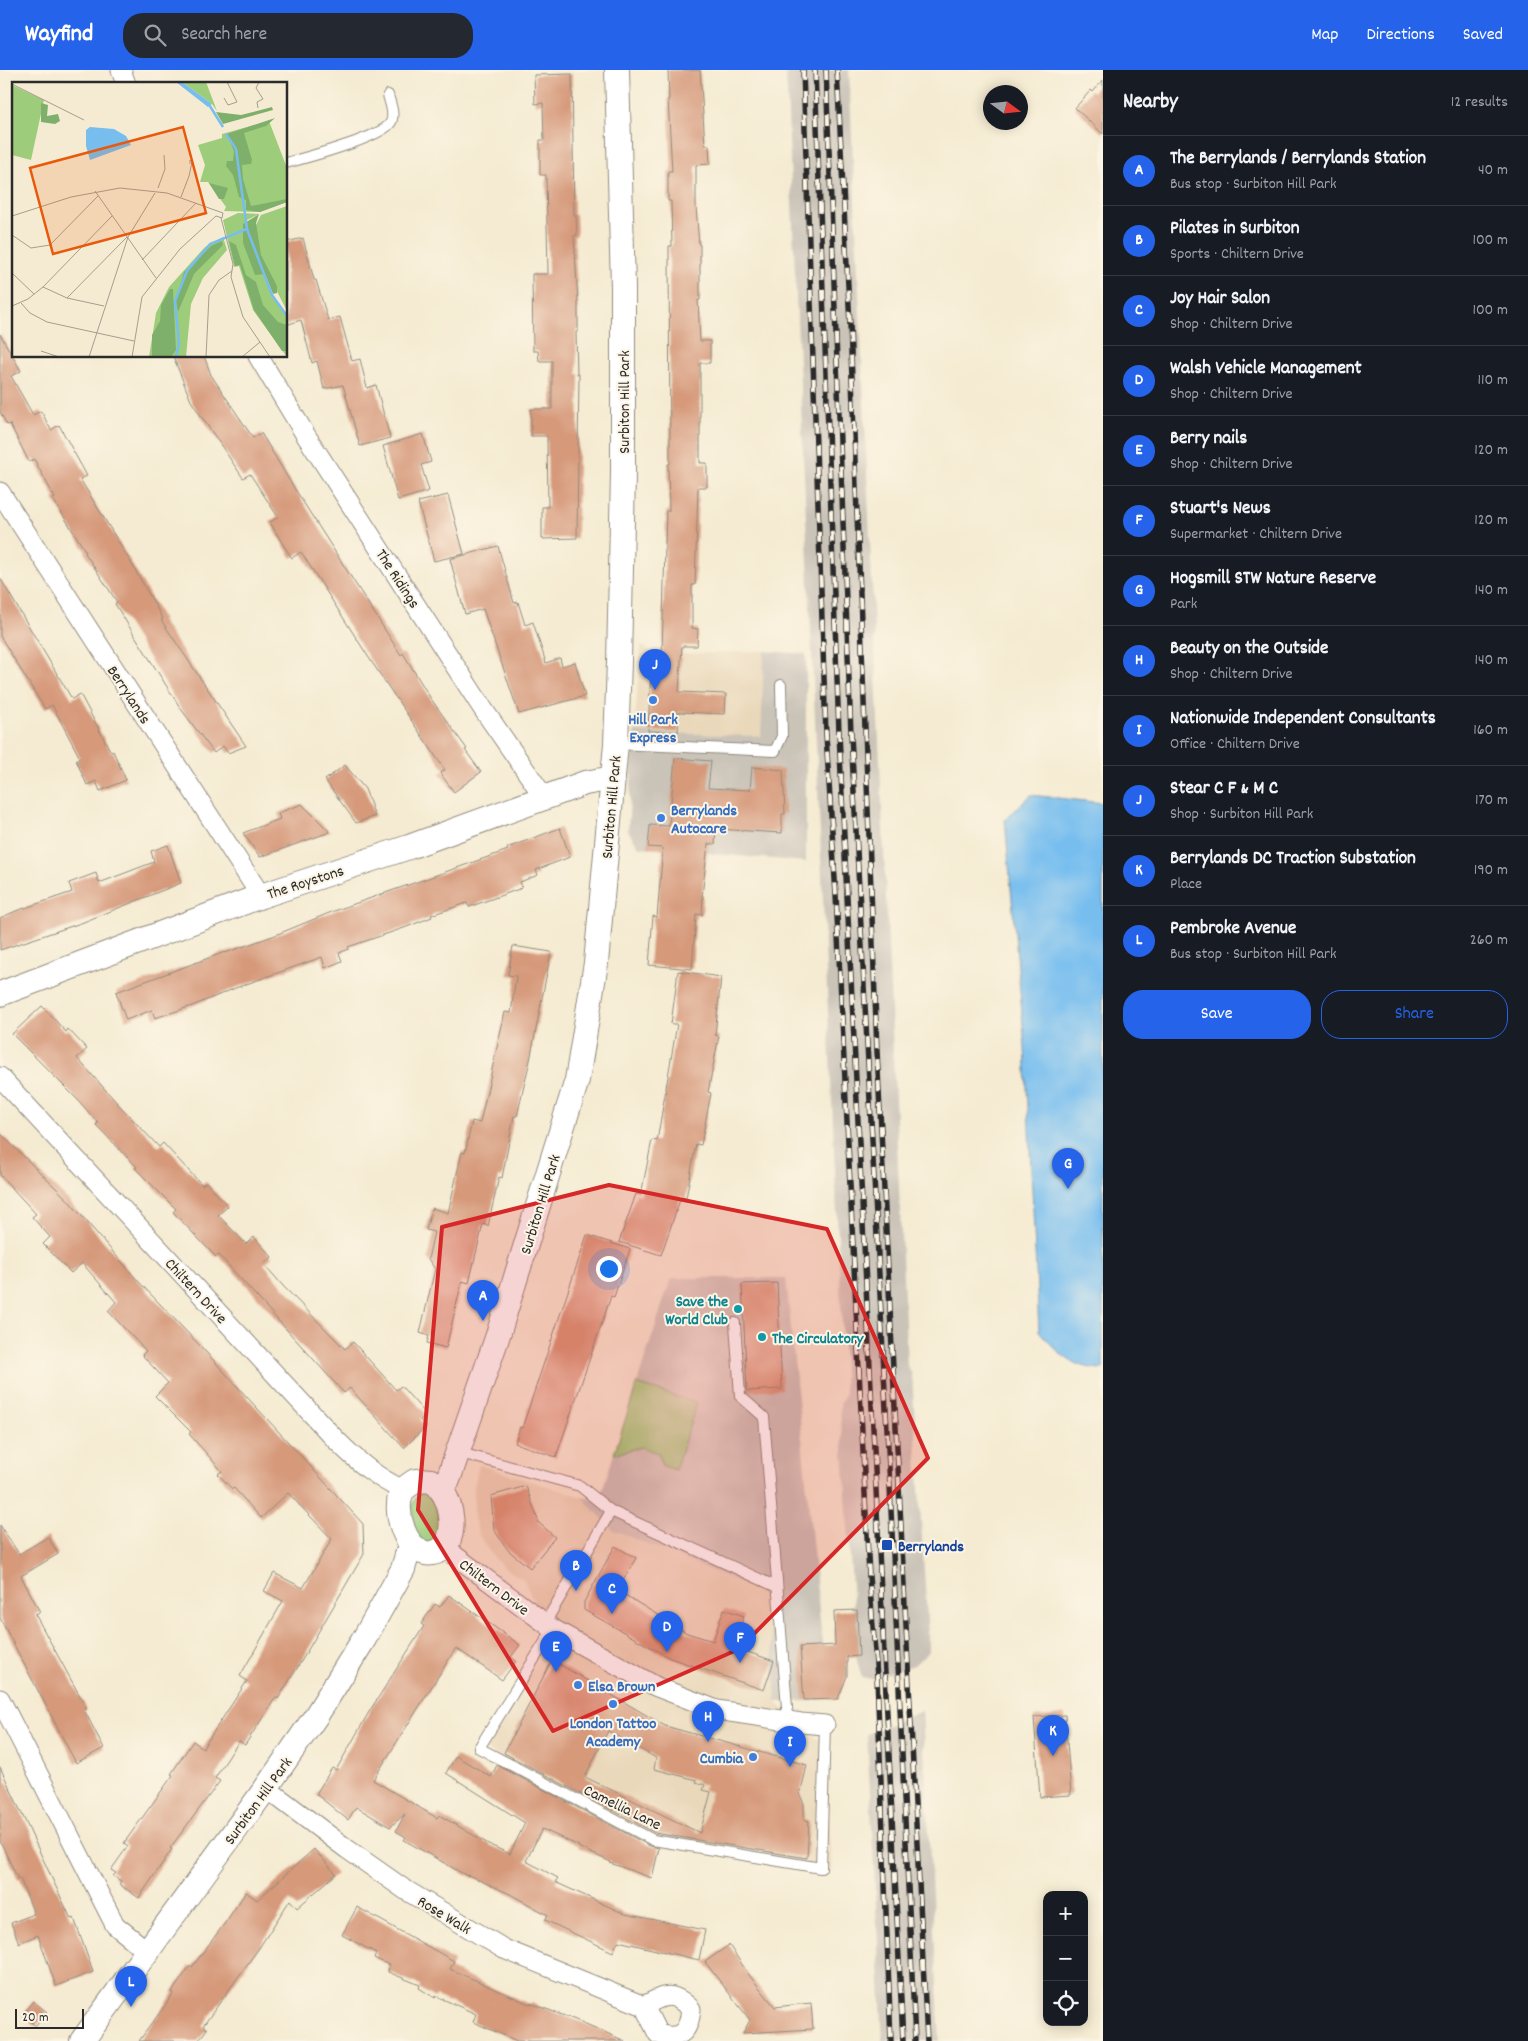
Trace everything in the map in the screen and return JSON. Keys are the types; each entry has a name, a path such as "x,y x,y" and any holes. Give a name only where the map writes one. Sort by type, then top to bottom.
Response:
{"street":[{"path":"121,70 125,82"},
{"name":"Surbiton Hill Park","path":"441,1490 448,1480 456,1452 465,1433 497,1338 577,1080 596,963 616,744 622,504 623,287 617,70"},
{"name":"The Ridings","path":"259,358 483,709 544,797"},
{"name":"Berrylands","path":"0,492 261,896"},
{"name":"The Roystons","path":"0,994 261,896 409,847 585,783 613,778"},
{"name":"Chiltern Drive","path":"0,1077 336,1440 358,1462 382,1480 403,1490"},
{"path":"415,1481 431,1481 441,1490 446,1498 452,1525 451,1535 446,1545 434,1554 423,1553 415,1548 404,1534 400,1508 403,1490 415,1481"},
{"name":"Chiltern Drive","path":"446,1545 460,1560 549,1626 657,1687 717,1710 825,1725"},
{"name":"Surbiton Hill Park","path":"82,2041 316,1716 364,1640 394,1586 407,1555 415,1548"},
{"path":"0,1699 115,1925 147,1951"},
{"name":"Rose Walk","path":"266,1788 404,1889 504,1949 644,2006"}],"lane":[{"path":"288,162 359,140 386,128 391,122 392,114 388,95"},
{"path":"616,744 775,751 782,736 781,685"},
{"path":"735,1323 740,1396 764,1417 788,1720"},
{"path":"456,1452 580,1486 611,1511 777,1587"},
{"path":"549,1626 611,1511"},
{"name":"Camellia Lane","path":"549,1626 479,1748 653,1840 822,1868 825,1725"}],"highlighted area":[{"path":"609,1185 827,1229 928,1458 739,1649 553,1731 418,1510 442,1227"}],"shaded area":[{"path":"786,70 849,70 907,1366 912,1374 929,1651 914,1665 872,1679 862,1677 857,1661 840,1405 845,1394"},
{"path":"641,645 652,652 681,654 764,651 761,736 634,732"},
{"path":"764,651 806,654 806,862 639,847 628,831 634,732 761,736"},
{"path":"675,1278 786,1278 827,1691 813,1701 776,1702 768,1594 613,1530 582,1497 590,1499 602,1491 670,1281"},
{"path":"479,1465 582,1497 613,1530 768,1594 776,1702 824,1745 833,1870 653,1840 482,1748 551,1640 524,1580 502,1566 485,1546 478,1532 474,1517 474,1488"},
{"path":"922,1711 940,2041 883,2041 867,1734"}],"green space":[{"path":"637,1384 697,1403 675,1470 662,1465 658,1453 641,1447 614,1454"},
{"path":"425,1491 434,1499 442,1532 435,1540 427,1543 415,1534 412,1505 418,1494"}],"water":[{"path":"1031,795 1103,803 1103,1369 1074,1363 1060,1353 1039,1331 1025,1048 1005,820"}],"building":[{"path":"668,70 700,70 705,145 709,145 710,164 696,165 696,207 700,245 700,300 698,300 700,341 710,341 710,363 700,363 700,463 707,463 707,487 698,487 695,585 692,585 692,628 698,629 697,646 682,646 679,692 726,694 725,714 679,712 678,732 648,731 652,652 662,653 666,511 669,511 669,246 672,246 671,201 668,201 668,171 672,171"},
{"path":"572,74 574,215 576,215 577,235 574,236 578,302 578,332 576,332 577,374 579,374 577,538 542,539 542,507 548,507 547,436 531,436 531,409 552,409 552,361 539,361 538,351 533,351 532,274 548,274 546,175 540,175 540,140 544,140 543,103 535,104 534,75"},
{"path":"1103,80 1103,134 1075,108"},
{"path":"303,238 314,280 316,280 328,320 340,317 352,361 360,359 367,388 376,385 390,438 360,446 343,385 324,389 317,361 312,363 301,320 288,324 288,242"},
{"path":"0,334 21,371 11,376 33,415 41,411 51,430 59,425 87,476 80,479 129,559 163,619 161,620 246,746 228,753 223,746 214,753 181,709 115,604 117,602 53,499 55,498 34,459 29,462 10,424 7,425 0,412"},
{"path":"174,358 205,358 211,375 253,438 261,433 401,655 403,653 431,699 467,749 465,750 481,772 454,792 440,773 445,770 371,661 301,552 292,558 282,543 270,522 278,517 250,474 243,478 191,401"},
{"path":"423,434 431,462 421,465 429,491 398,500 383,446"},
{"path":"448,495 464,554 434,561 418,502"},
{"path":"498,546 514,603 518,602 525,625 533,622 546,663 560,658 562,666 575,662 585,696 519,714 483,609 465,614 450,559"},
{"path":"0,578 72,699 80,694 111,752 113,751 126,780 100,791 96,781 87,785 76,760 80,758 52,705 45,709 0,636"},
{"path":"675,758 711,761 708,788 750,790 752,767 783,770 785,814 782,814 782,833 716,829 715,844 708,844 702,896 702,915 696,914 692,969 649,965 653,916 657,917 663,848 648,847 650,825 669,826"},
{"path":"345,765 365,789 375,816 356,823 325,780"},
{"path":"302,804 330,832 260,857 243,833 280,819 278,813"},
{"path":"560,828 570,857 536,870 538,875 520,882 522,888 469,907 467,903 431,915 432,917 404,928 348,947 349,949 339,953 342,961 325,968 322,957 155,1018 152,1010 126,1020 116,992 273,936 334,911 508,850 507,848"},
{"path":"168,845 181,883 81,923 0,950 0,918 72,892 69,883 96,873 99,883 154,862 151,851"},
{"path":"513,946 551,952 530,1060 517,1116 514,1116 502,1178 499,1177 488,1226 483,1224 469,1283 462,1281 446,1348 427,1343 429,1336 420,1333 435,1269 428,1259 434,1232 426,1230 432,1208 448,1213 462,1152 465,1153 472,1121 480,1123 505,1012 511,1013 516,976 508,975"},
{"path":"678,971 721,977 715,1035 719,1036 708,1092 711,1093 701,1145 696,1144 686,1198 681,1197 661,1255 619,1242 636,1194 641,1195 652,1140 657,1141 677,1024 671,1024"},
{"path":"42,1006 66,1032 68,1029 87,1049 77,1058 118,1104 159,1147 163,1143 202,1185 206,1182 228,1206 218,1215 246,1244 254,1237 272,1257 264,1264 283,1286 345,1349 353,1342 396,1390 401,1386 426,1414 420,1420 426,1426 404,1448 350,1388 344,1393 219,1255 216,1257 173,1212 176,1209 96,1125 98,1123 78,1100 12,1034"},
{"path":"0,1133 68,1200 139,1282 204,1350 363,1524 364,1554 302,1660 278,1699 276,1697 245,1745 239,1741 215,1778 220,1781 170,1848 172,1849 139,1898 119,1884 121,1881 113,1876 116,1873 111,1870 128,1846 124,1843 173,1775 171,1774 193,1741 203,1748 247,1681 240,1676 283,1601 264,1591 274,1573 303,1588 332,1539 288,1493 261,1518 234,1488 232,1489 218,1474 222,1471 189,1434 191,1432 155,1396 168,1383 142,1355 146,1351 108,1311 116,1302 82,1263 71,1273 43,1244 50,1237 32,1217 36,1214 0,1175"},
{"path":"587,1235 630,1249 614,1297 611,1296 556,1457 515,1443 520,1427 522,1428"},
{"name":"The Circulatory","path":"777,1283 782,1389 747,1391 742,1284"},
{"path":"526,1486 539,1523 555,1537 530,1568 508,1550 494,1530 491,1496"},
{"path":"0,1525 19,1554 48,1537 58,1554 21,1576 40,1612 35,1614 87,1709 84,1710 104,1748 76,1763 0,1618"},
{"path":"615,1546 636,1558 617,1590 687,1633 713,1641 724,1609 744,1616 733,1647 774,1661 764,1690 670,1658 584,1610 584,1602"},
{"path":"449,1595 520,1645 511,1657 516,1661 502,1680 456,1648 373,1780 437,1818 439,1815 492,1846 510,1854 525,1823 446,1773 456,1756 491,1777 497,1765 650,1846 659,1848 652,1878 610,1863 542,1829 526,1861 558,1878 555,1882 625,1914 705,1930 699,1960 618,1941 613,1952 545,1920 548,1915 510,1894 467,1876 404,1840 406,1837 396,1831 405,1814 390,1827 356,1807 348,1820 316,1794 332,1768 336,1770 369,1712 424,1626 421,1624 435,1604 440,1607"},
{"path":"857,1610 859,1656 847,1657 847,1676 838,1699 804,1700 800,1647 835,1645 834,1611"},
{"path":"552,1660 665,1726 807,1765 800,1795 804,1804 804,1819 809,1821 807,1858 655,1833 504,1753","holes":["608,1731 656,1758 654,1769 697,1780 696,1782 705,1785 703,1790 711,1792 700,1833 585,1777"]},
{"path":"1065,1715 1071,1795 1040,1797 1034,1717"},
{"path":"0,1767 71,1919 74,1918 93,1972 56,1986 38,1935 19,1943 11,1923 34,1914 20,1878 18,1879 0,1841"},
{"path":"314,1849 336,1874 297,1908 290,1900 261,1945 203,2026 207,2029 198,2041 139,2041 174,1993 172,1992 190,1966 192,1967 246,1892 257,1900"},
{"path":"357,1907 454,1961 450,1969 529,2004 581,2022 625,2041 517,2041 473,2022 476,2014 436,1996 435,1998 419,1988 420,1985 388,1972 389,1965 374,1958 376,1953 342,1935"},
{"path":"729,1945 749,1975 775,2007 811,2003 813,2029 743,2033 750,2020 705,1962"},
{"path":"33,2001 47,2012 36,2026 22,2015"}],"railway":[{"path":"803,70 826,735 836,895 869,1576 877,1677 891,2041"},
{"path":"815,70 839,733 903,2041"},
{"path":"826,70 851,734 890,1487 915,2041"},
{"path":"837,70 850,325 877,1051 927,2041"}],"place":[{"name":"Stear C F & M C","path":"655,690"},
{"name":"Hill Park Express","path":"653,700"},
{"name":"Berrylands Autocare","path":"661,818"},
{"name":"Hogsmill STW Nature Reserve","path":"1068,1189"},
{"name":"Save the World Club","path":"738,1309"},
{"name":"The Berrylands / Berrylands Station","path":"483,1321"},
{"name":"The Circulatory","path":"762,1337"},
{"name":"Berrylands","path":"887,1545"},
{"name":"Pilates in Surbiton","path":"576,1591"},
{"name":"Joy Hair Salon","path":"612,1614"},
{"name":"Walsh Vehicle Management","path":"667,1652"},
{"name":"Stuart's News","path":"740,1663"},
{"name":"Berry nails","path":"556,1672"},
{"name":"Elsa Brown","path":"578,1685"},
{"name":"London Tattoo Academy","path":"613,1704"},
{"name":"Beauty on the Outside","path":"708,1742"},
{"name":"Berrylands DC Traction Substation","path":"1053,1756"},
{"name":"Cumbia","path":"753,1757"},
{"name":"Nationwide Independent Consultants","path":"790,1767"},
{"name":"Pembroke Avenue","path":"131,2007"}]}
